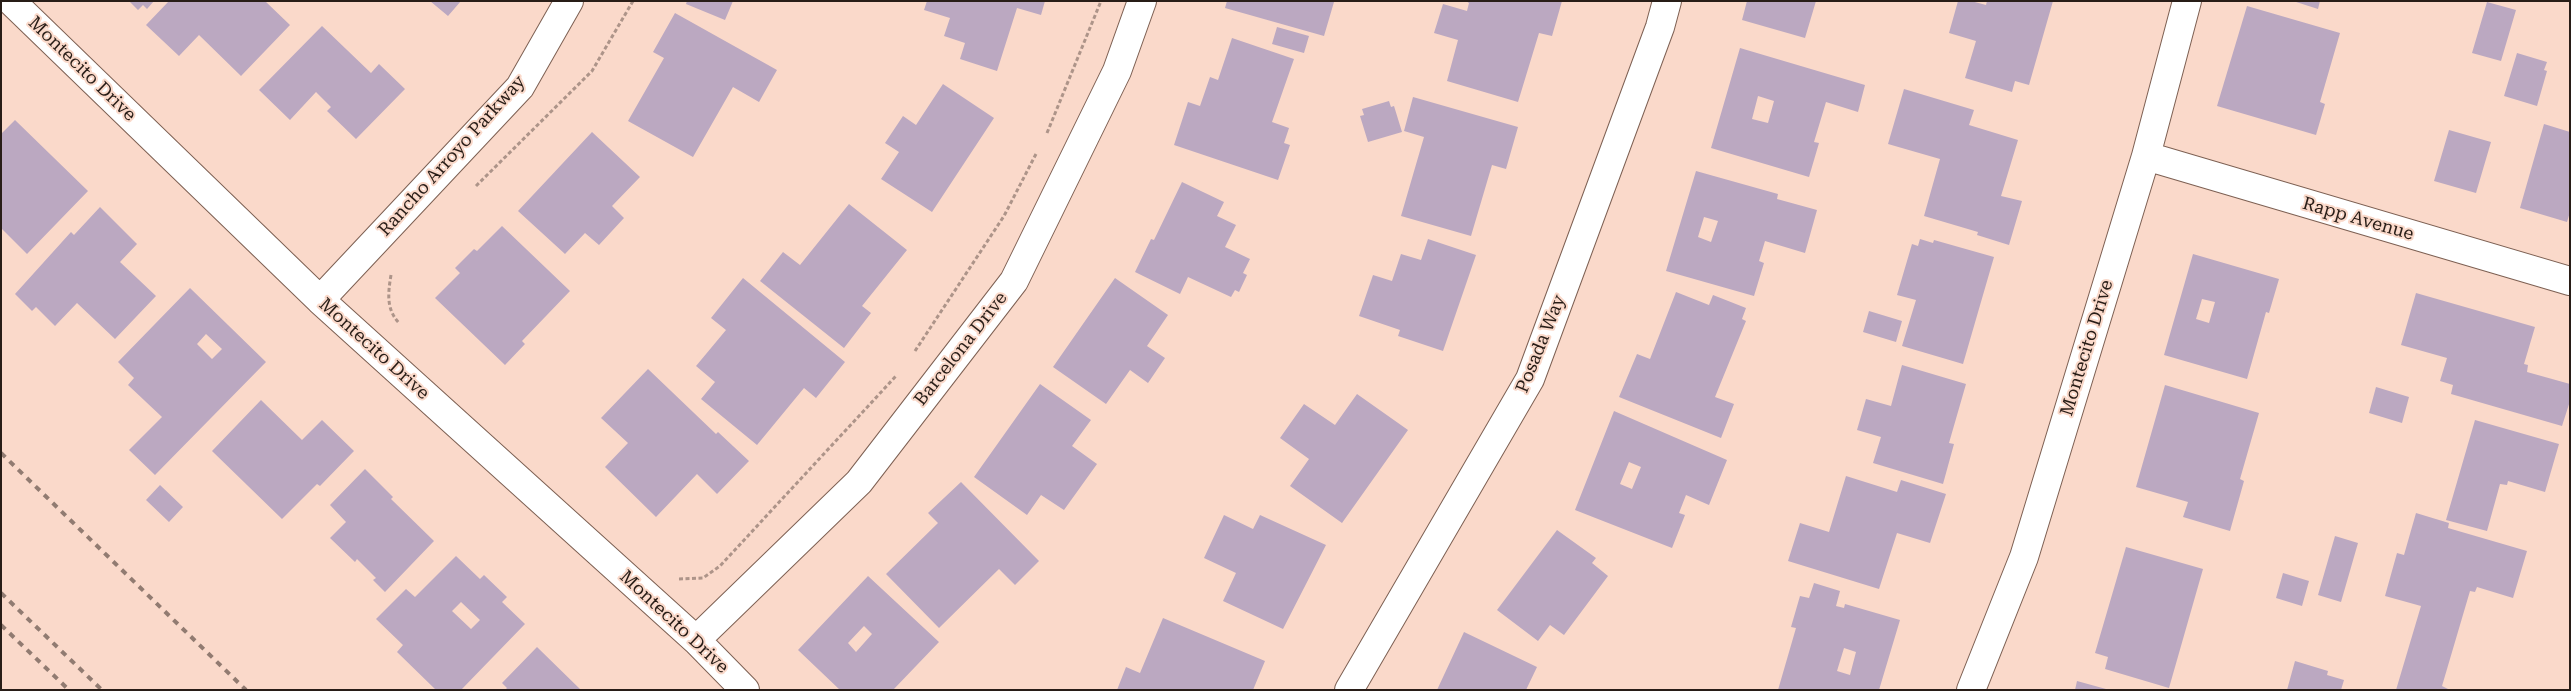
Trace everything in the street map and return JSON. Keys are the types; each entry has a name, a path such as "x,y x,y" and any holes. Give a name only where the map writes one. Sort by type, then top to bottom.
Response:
{"street":[{"name":"Montecito Drive","path":"11,1 320,300 696,640 745,690"},
{"name":"Rancho Arroyo Parkway","path":"320,300 520,87 569,1"},
{"name":"Barcelona Drive","path":"696,640 859,482 1014,281 1118,71 1142,1"},
{"name":"Posada Way","path":"1349,690 1530,378 1660,27 1667,1"},
{"name":"Montecito Drive","path":"1971,690 2024,557 2146,156 2187,1"},
{"name":"Rapp Avenue","path":"2146,156 2570,281"}],"path":[{"path":"472,190 592,71 633,1"},
{"path":"1044,138 1101,1"},
{"path":"911,356 1004,216 1040,147"},
{"path":"396,268 391,275 388,296 392,316 403,328"},
{"path":"676,578 703,578 720,566 899,372"}],"building":[{"path":"129,1 154,1 147,9 143,5 138,10"},
{"path":"169,1 265,1 290,25 241,76 199,35 179,56 146,25"},
{"path":"430,1 461,1 448,16"},
{"path":"687,1 733,1 725,20 686,4"},
{"path":"927,1 1045,1 1041,15 1017,8 997,71 960,59 965,43 944,36 950,18 924,10"},
{"path":"1227,1 1334,2 1324,36 1225,8"},
{"path":"1466,1 1562,1 1552,36 1539,33 1518,102 1447,81 1458,40 1434,33 1443,4 1467,11 1469,3"},
{"path":"1747,1 1816,1 1805,38 1742,20"},
{"path":"1958,1 1971,1 1986,5 1987,1 2053,1 2029,85 2015,81 2012,92 1965,78 1976,41 1949,33"},
{"path":"2293,1 2320,1 2318,9"},
{"path":"2487,2 2516,10 2501,61 2472,53"},
{"path":"2247,6 2340,33 2320,102 2325,104 2316,135 2217,106"},
{"path":"675,13 777,70 759,102 733,87 693,157 628,121 664,58 653,52"},
{"path":"322,26 371,73 379,64 405,89 356,139 327,111 331,107 316,92 290,120 259,90"},
{"path":"1277,27 1309,36 1304,53 1272,44"},
{"path":"1232,38 1294,59 1272,122 1289,128 1284,143 1290,145 1278,180 1174,145 1188,102 1200,106 1210,77 1218,80"},
{"path":"1740,48 1865,85 1858,112 1826,102 1814,142 1819,143 1809,177 1711,148","holes":["1758,96 1774,101 1768,123 1752,119"]},
{"path":"2517,53 2547,62 2544,70 2547,71 2537,106 2504,96"},
{"path":"943,84 994,118 932,212 881,179 899,152 885,143 903,116 916,125"},
{"path":"1904,89 1974,110 1969,125 2018,140 2001,196 2022,201 2009,245 1977,235 1978,232 1924,216 1940,159 1888,144"},
{"path":"1413,97 1518,127 1506,169 1492,165 1471,236 1401,216 1424,137 1404,131"},
{"path":"1389,101 1391,107 1394,106 1402,132 1368,142 1360,116 1364,115 1362,109"},
{"path":"15,120 88,191 27,254 1,228 1,134"},
{"path":"2544,124 2570,132 2570,212 2567,222 2520,208"},
{"path":"2449,130 2491,142 2476,193 2434,181"},
{"path":"592,132 640,177 612,206 624,218 599,245 585,233 565,254 518,211"},
{"path":"1696,171 1778,194 1777,199 1817,210 1805,253 1765,241 1759,261 1764,263 1754,296 1666,271","holes":["1704,217 1718,221 1711,242 1698,237"]},
{"path":"1182,182 1224,202 1217,216 1236,225 1225,247 1250,259 1243,273 1247,275 1239,292 1235,290 1231,297 1188,277 1180,294 1135,272 1151,239 1154,240"},
{"path":"849,204 907,250 862,306 871,313 844,348 760,281 783,252 800,265"},
{"path":"100,207 137,244 120,262 156,296 115,339 77,303 55,326 36,307 32,311 15,294 71,232 74,235"},
{"path":"502,226 570,291 522,341 525,344 505,365 435,298 460,273 455,268 474,249 477,251"},
{"path":"1428,239 1476,255 1443,351 1398,336 1400,330 1359,316 1373,275 1392,281 1401,254 1421,260"},
{"path":"1920,239 1933,243 1934,240 1994,257 1963,364 1902,346 1916,300 1897,295 1912,244 1918,246"},
{"path":"2193,254 2279,279 2269,313 2266,312 2247,379 2164,355","holes":["2202,299 2215,302 2209,323 2196,319"]},
{"path":"743,278 845,362 816,398 804,388 757,445 701,399 715,382 696,366 726,330 711,318"},
{"path":"1115,278 1168,315 1147,346 1165,358 1148,383 1130,370 1106,404 1053,367"},
{"path":"190,288 266,362 155,475 129,450 162,417 128,385 134,378 118,362","holes":["206,334 222,349 212,359 197,344"]},
{"path":"1676,292 1709,305 1713,295 1746,308 1742,319 1746,321 1715,397 1734,404 1721,438 1619,397 1637,354 1650,359"},
{"path":"2416,293 2535,327 2524,364 2528,365 2527,372 2570,384 2570,401 2562,426 2451,394 2453,385 2440,381 2447,358 2401,345"},
{"path":"1869,311 1902,321 1896,342 1863,332"},
{"path":"1902,365 1966,384 1949,443 1954,444 1943,484 1873,463 1881,437 1857,430 1866,399 1891,406"},
{"path":"648,369 716,434 718,432 749,461 717,494 697,474 656,517 605,467 628,443 601,418"},
{"path":"1040,384 1091,420 1072,446 1097,464 1064,510 1041,495 1027,515 974,477"},
{"path":"2165,385 2259,413 2240,479 2244,481 2230,531 2183,517 2188,502 2136,487"},
{"path":"2376,387 2409,397 2402,423 2369,413"},
{"path":"1357,394 1408,430 1342,523 1290,486 1309,459 1280,438 1304,404 1335,425"},
{"path":"261,400 302,440 322,420 354,451 320,486 317,484 282,519 212,451"},
{"path":"1614,411 1727,460 1709,505 1686,495 1679,513 1685,515 1672,548 1575,510","holes":["1629,462 1641,467 1632,489 1620,484"]},
{"path":"2475,420 2559,444 2545,492 2508,481 2507,485 2500,484 2487,531 2446,520"},
{"path":"365,469 393,497 391,499 434,541 385,592 373,580 376,578 357,559 355,562 330,538 346,522 330,505"},
{"path":"1846,476 1897,492 1901,480 1946,494 1930,543 1897,533 1879,589 1788,561 1800,523 1829,532"},
{"path":"961,482 1039,561 1015,585 999,569 939,628 886,574 938,523 928,513"},
{"path":"160,485 183,507 169,522 146,500"},
{"path":"2416,513 2449,523 2448,528 2527,551 2513,598 2477,587 2475,592 2470,591 2442,686 2450,690 2396,690 2421,606 2385,596 2397,553 2404,555"},
{"path":"1224,515 1253,529 1260,515 1326,545 1283,629 1223,601 1236,573 1204,558"},
{"path":"1557,530 1596,558 1592,563 1608,576 1564,635 1550,625 1538,641 1497,610"},
{"path":"2335,536 2358,543 2341,602 2318,595"},
{"path":"2126,547 2203,569 2169,688 2105,669 2108,657 2095,653"},
{"path":"456,556 480,579 484,575 507,597 502,602 525,624 461,690 436,690 397,652 403,645 376,619 406,589 415,597","holes":["461,602 480,620 471,629 452,611"]},
{"path":"2283,573 2309,581 2302,606 2276,598"},
{"path":"868,576 939,642 893,690 840,690 798,650","holes":["864,626 872,634 856,652 848,643"]},
{"path":"1814,583 1840,591 1836,606 1844,608 1845,604 1900,620 1879,690 1778,690 1796,628 1791,627 1800,596 1809,598","holes":["1844,648 1856,652 1850,675 1837,671"]},
{"path":"1163,618 1265,661 1253,690 1117,690 1126,667 1140,673"},
{"path":"1464,632 1537,667 1526,690 1437,690"},
{"path":"537,647 581,690 505,690 507,688 502,683"},
{"path":"2295,661 2328,671 2327,675 2344,680 2341,690 2287,690"},
{"path":"2077,681 2106,689 2106,690 2075,690"}],"railway":[{"path":"1,453 246,690"},
{"path":"1,593 102,690"},
{"path":"1,625 69,690"}]}
